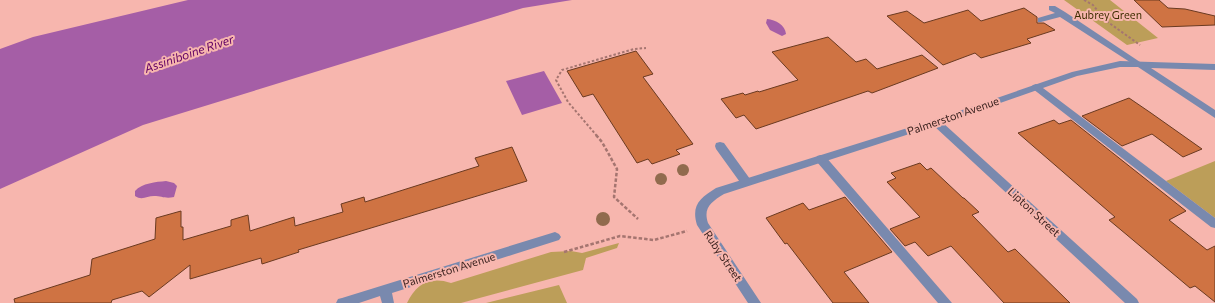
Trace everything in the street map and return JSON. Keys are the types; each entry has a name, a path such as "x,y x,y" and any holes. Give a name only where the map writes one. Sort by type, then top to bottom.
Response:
{"street":[{"path":"1052,8 1215,115"},
{"path":"1041,20 1062,14"},
{"name":"Palmerston Avenue","path":"701,206 705,200 720,191 936,122 1075,74 1120,64 1215,67"},
{"path":"1036,87 1215,224"},
{"name":"Lipton Street","path":"936,122 1132,303"},
{"path":"720,146 746,182"},
{"path":"821,159 946,303"},
{"name":"Ruby Street","path":"701,206 699,218 754,303"},
{"name":"Palmerston Avenue","path":"342,303 555,237"},
{"path":"385,290 388,303"}],"path":[{"path":"1084,0 1092,3 1096,7 1101,18 1140,45"},
{"path":"638,219 614,197 616,169 602,142 568,102 556,80 562,70 634,49 646,48"},
{"path":"571,251 620,236 654,240 703,225"}],"green space":[{"name":"Aubrey Green","path":"1064,0 1110,0 1158,38 1127,45"},
{"path":"1215,161 1215,218 1166,181"},
{"path":"619,243 617,248 586,258 583,270 461,303 407,303 419,286 430,281 437,280 451,283 551,252 571,251 582,253"},
{"path":"559,285 567,303 486,303"}],"water":[{"name":"Assiniboine River","path":"188,0 572,0 523,8 143,125 0,189 0,49 33,37"},
{"path":"767,19 774,20 780,24 784,28 786,34 782,36 770,30 766,23"},
{"path":"544,71 562,103 522,115 506,81"},
{"path":"166,181 174,183 177,186 174,197 168,198 154,196 142,198 135,196 135,191 141,186 149,183"}],"building":[{"path":"1134,0 1159,0 1168,8 1185,9 1215,16 1215,25 1162,27"},
{"path":"1024,8 1037,17 1037,23 1044,23 1055,30 1027,39 1031,43 981,58 975,53 943,65 887,16 907,11 924,23 968,10 981,21"},
{"path":"828,37 856,62 866,59 877,69 922,55 938,68 872,93 868,91 756,129 744,115 736,118 721,99 743,93 745,95 759,92 798,80 772,52"},
{"path":"636,51 653,74 643,77 693,144 676,150 680,154 652,164 648,159 637,163 593,94 583,97 567,71"},
{"path":"1129,98 1202,149 1183,157 1152,134 1122,146 1082,116"},
{"path":"1054,120 1059,124 1071,120 1186,211 1169,220 1207,250 1215,246 1215,302 1195,286 1190,288 1109,220 1115,217 1018,133"},
{"path":"512,147 527,181 298,250 299,252 262,264 261,258 190,279 190,265 149,297 142,291 112,300 111,303 15,303 14,299 90,275 92,259 155,239 156,218 181,211 183,240 231,226 231,220 248,215 250,231 294,217 295,226 343,212 341,204 364,197 365,202 479,166 475,158"},
{"path":"920,163 927,170 931,168 979,212 972,215 1008,252 1015,249 1070,303 1004,303 951,246 928,256 915,242 905,246 890,229 920,217 887,182 896,178 891,173"},
{"path":"845,197 892,252 844,272 869,303 833,303 766,218 803,203 809,210"}]}
